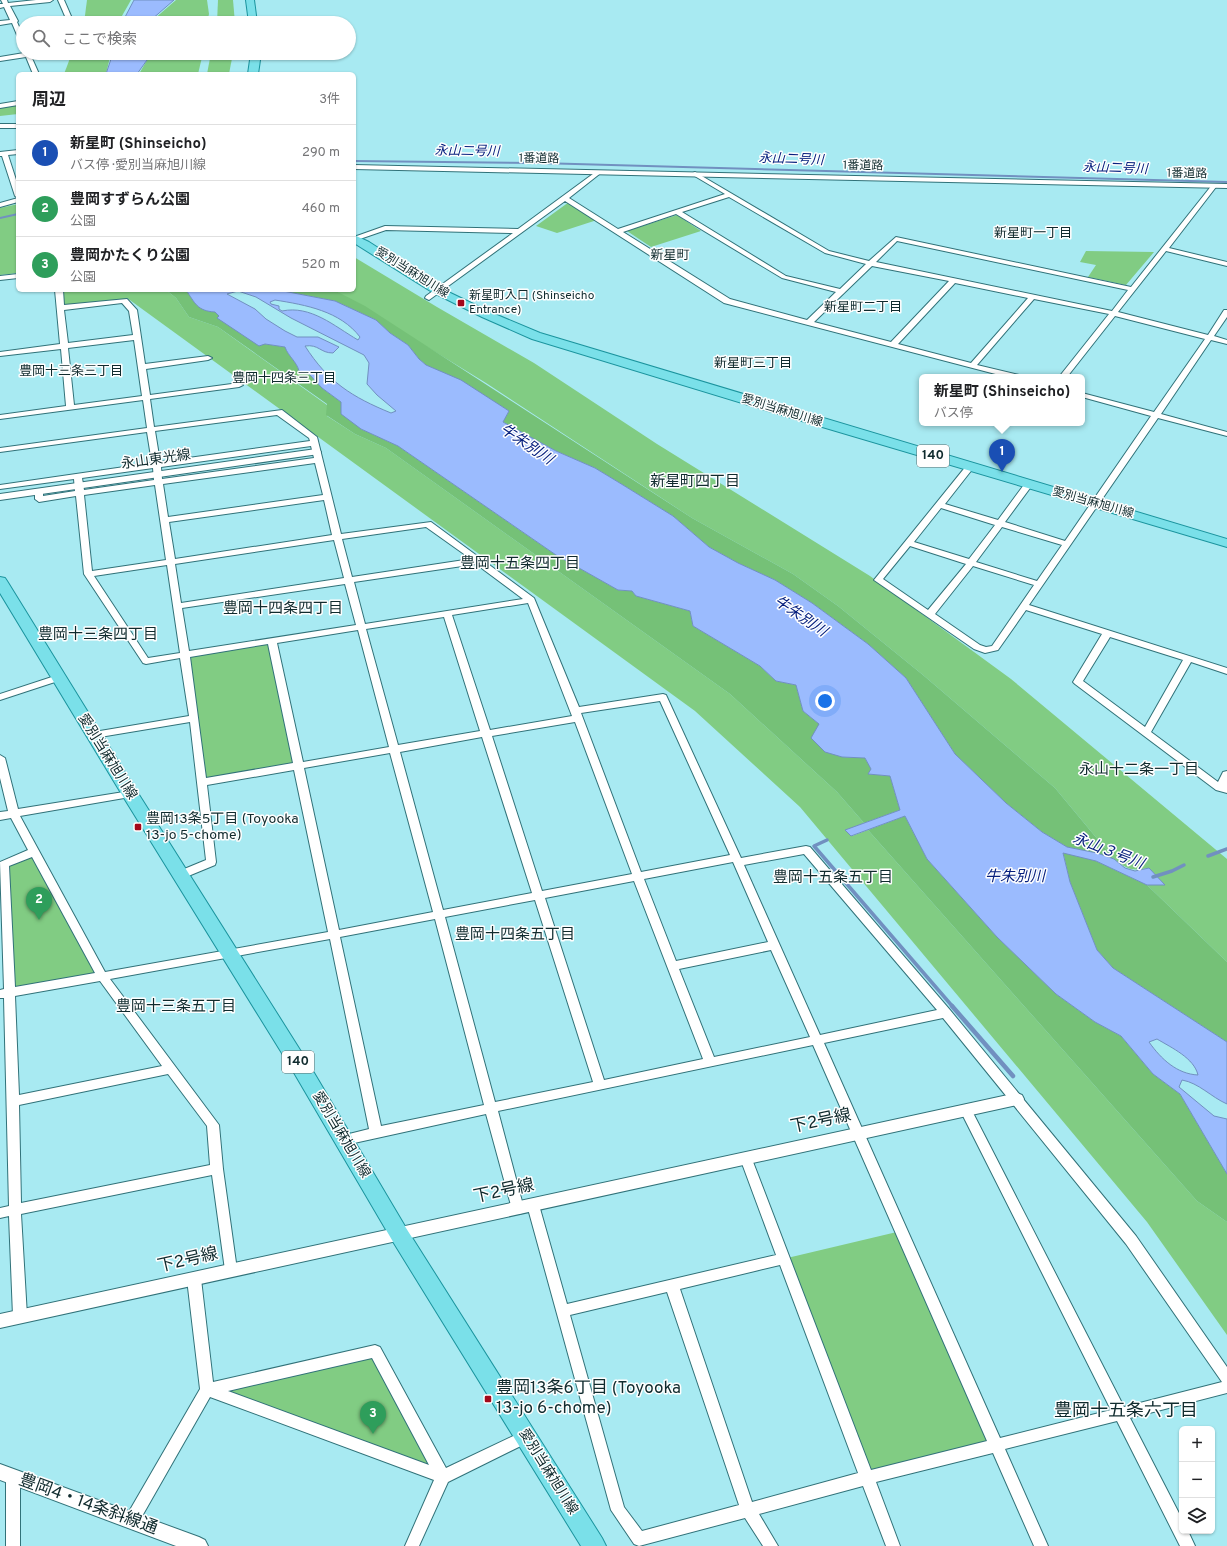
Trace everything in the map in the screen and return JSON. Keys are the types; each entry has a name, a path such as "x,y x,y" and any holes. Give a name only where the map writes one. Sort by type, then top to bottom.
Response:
{"main road":[{"path":"250,0 252,16"},
{"path":"253,72 255,60"},
{"name":"愛別当麻旭川線","path":"356,239 378,251 407,272 433,295 558,343 970,467 1227,542"},
{"name":"愛別当麻旭川線","path":"1,584 130,794 231,954 345,1140 400,1234 594,1546"}],"street":[{"path":"0,6 5,3 50,0"},
{"path":"60,0 68,16"},
{"path":"0,23 15,21 5,3"},
{"path":"0,59 16,56"},
{"path":"30,60 35,72"},
{"path":"0,106 16,104"},
{"path":"0,126 16,126"},
{"path":"16,152 2,153 7,172 16,192"},
{"name":"1番道路","path":"356,167 1227,186"},
{"path":"433,295 566,198 598,172"},
{"path":"695,174 827,252 870,263 1113,313 1227,342"},
{"path":"1065,374 1214,186"},
{"path":"618,231 729,195"},
{"path":"566,198 727,300 1004,374"},
{"path":"0,205 16,201"},
{"path":"677,212 784,277 840,291"},
{"path":"356,238 386,228 520,231"},
{"path":"809,322 896,239 1132,289"},
{"path":"1164,249 1227,264"},
{"path":"0,278 16,276"},
{"path":"892,345 954,280"},
{"path":"59,292 70,408"},
{"path":"972,366 1032,297"},
{"path":"61,308 124,301 133,310 172,561 194,718 211,862 181,874"},
{"path":"970,467 878,580 977,647 989,650 995,648 1096,504 1227,312"},
{"path":"0,354 137,336"},
{"path":"142,367 208,358"},
{"path":"0,417 238,385"},
{"path":"1085,396 1227,434"},
{"path":"0,450 279,412 313,437 337,537 491,1108 562,1311 618,1510 639,1539 866,1478 1227,1387"},
{"name":"永山東光線","path":"0,497 316,452"},
{"path":"930,614 971,563 1029,484"},
{"path":"0,487 78,485 88,574 146,660 531,600"},
{"path":"165,520 327,498"},
{"path":"940,504 1067,544"},
{"path":"88,574 428,524 531,600 577,715 710,1062"},
{"path":"908,543 1039,584"},
{"path":"178,606 478,561"},
{"path":"1024,606 1227,671"},
{"path":"447,613 600,1086"},
{"path":"1108,632 1078,682 1224,789 1227,774"},
{"path":"272,641 376,1132"},
{"path":"1146,733 1188,658"},
{"path":"0,697 58,678"},
{"path":"202,782 486,733 663,697 737,860 1041,1546"},
{"path":"94,735 194,718"},
{"path":"0,758 14,814 102,976 213,1125 217,1169 231,1270"},
{"path":"0,816 130,794"},
{"path":"5,993 231,954 638,877 806,850 946,1013 1131,1240 1227,1378"},
{"path":"20,1316 15,1210 13,1101 5,993 4,864 34,852"},
{"path":"674,966 774,945"},
{"path":"345,1140 376,1132 946,1013"},
{"path":"13,1101 170,1069"},
{"name":"下2号線","path":"0,1321 1017,1099"},
{"path":"966,1110 1188,1546"},
{"path":"746,1158 893,1546"},
{"path":"0,1213 217,1169"},
{"path":"562,1311 783,1259"},
{"path":"132,1520 207,1390 194,1279"},
{"path":"672,1286 748,1510 771,1546"},
{"path":"207,1390 375,1351 443,1477"},
{"path":"207,1390 443,1477"},
{"path":"412,1546 443,1477 526,1436"},
{"path":"6,1474 13,1546"},
{"name":"豊岡4・14条斜線通","path":"6,1474 199,1546"}],"green space":[{"path":"87,0 131,0 122,16 85,16"},
{"path":"176,0 207,0 209,16 158,16"},
{"path":"218,0 233,0 234,16 217,16"},
{"path":"69,60 109,60 106,72 65,72"},
{"path":"147,60 201,60 198,72 140,72"},
{"path":"210,60 232,60 229,72 207,72"},
{"path":"16,105 16,114 0,116 0,108"},
{"path":"569,202 597,220 557,233 536,226"},
{"path":"16,204 16,273 0,275 0,208"},
{"path":"677,215 701,231 651,247 627,231"},
{"path":"1086,251 1154,252 1126,285 1088,277 1096,265 1080,262"},
{"path":"356,258 534,363 657,444 870,576 1011,679 1227,859 1227,962 1147,885 1165,885 1149,868 1130,869 1114,859 1055,788 923,675 838,606 793,574 692,518 486,383 337,292 356,292"},
{"path":"59,292 168,292 176,298 189,317 218,327 327,405 327,416 355,434 386,448 730,694 837,792 864,823 846,831 852,836 868,830 1197,1201 1227,1222 1227,1335 1147,1222 800,807 695,711 127,298 124,301 61,308"},
{"path":"168,292 188,292 198,304 206,310 215,312 219,316 218,318 265,344 285,347 299,371 309,374 322,388 341,402 342,408 361,429 398,446 556,555 618,590 632,591 636,596 690,611 693,626 760,666 776,681 796,685 803,711 819,724 842,757 865,758 871,769 869,774 890,776 900,810 864,823 837,792 730,694 386,448 355,434 326,415 327,404 218,327 189,317 176,298"},
{"path":"288,292 338,292 365,306 692,518 793,574 838,606 923,675 1055,788 1114,859 1097,853 1067,847 1042,832 1006,803 955,754 906,678 868,644 812,603 775,580 738,563 709,547 673,516 595,468 556,451 503,422 509,411 461,381 426,365 408,345 390,333 376,320 335,301"},
{"path":"272,641 299,765 202,782 185,654"},
{"path":"905,816 927,859 997,937 1056,994 1095,1022 1121,1036 1153,1074 1180,1094 1227,1174 1227,1222 1197,1201 868,830"},
{"path":"34,852 102,976 10,992 4,864"},
{"path":"1063,852 1096,861 1147,885 1227,962 1227,1042 1113,968 1097,950 1070,882"},
{"path":"901,1231 997,1445 866,1478 783,1259"},
{"path":"375,1351 443,1477 207,1390"}],"water":[{"path":"134,0 174,0 156,16 126,16"},
{"path":"111,60 147,60 138,72 107,72"},
{"name":"牛朱別川","path":"187,292 234,292 227,294 255,309 266,319 285,331 297,337 318,337 339,347 333,353 329,353 317,347 305,346 314,359 332,379 342,387 364,401 391,413 396,411 377,395 367,384 369,363 364,355 291,318 256,297 241,292 288,292 335,301 376,320 390,333 408,345 426,365 461,380 509,411 503,422 556,451 595,468 623,485 673,516 709,547 738,563 775,580 812,603 868,644 906,678 955,754 1006,803 1042,832 1067,847 1097,853 1114,859 1125,868 1135,871 1149,868 1165,885 1147,885 1096,861 1063,853 1070,882 1097,950 1113,968 1227,1042 1227,1104 1194,1084 1182,1080 1179,1087 1214,1116 1227,1119 1227,1174 1180,1094 1153,1074 1121,1036 1095,1022 1056,994 997,937 927,859 905,816 851,836 845,830 900,810 890,776 868,774 871,769 865,758 842,757 825,752 811,738 819,724 803,711 796,685 776,681 760,666 693,626 690,611 636,596 632,591 618,590 556,555 398,446 361,429 341,414 341,402 322,388 309,374 299,371 285,347 265,344 259,346 217,318 219,316 215,312 204,310 197,306","holes":["275,300 299,304 332,315 352,328 360,337 358,340 331,323 312,314 303,311 282,311 279,309 279,306 271,304 270,302","1157,1039 1182,1054 1192,1063 1198,1075 1176,1069 1164,1060 1149,1042"]}],"waterway":[{"name":"永山二号川","path":"356,161 539,163 1227,182"},
{"path":"0,218 16,214"},
{"path":"827,840 814,846 953,1007"},
{"name":"永山３号川","path":"1208,856 1227,849"},
{"name":"永山３号川","path":"1153,877 1172,871 1184,865"},
{"path":"952,1006 1013,1076"}],"place":[{"name":"新星町入口 (Shinseicho Entrance)","path":"461,303"},
{"name":"新星町 (Shinseicho)","path":"1002,472"},
{"name":"豊岡13条5丁目 (Toyooka 13-jo 5-chome)","path":"138,827"},
{"name":"豊岡すずらん公園","path":"39,920"},
{"name":"豊岡13条6丁目 (Toyooka 13-jo 6-chome)","path":"488,1399"},
{"name":"豊岡かたくり公園","path":"373,1434"}],"district":[{"name":"新星町一丁目","path":"1033,234"},
{"name":"新星町","path":"670,256"},
{"name":"新星町二丁目","path":"863,308"},
{"name":"新星町三丁目","path":"753,364"},
{"name":"豊岡十三条三丁目","path":"71,372"},
{"name":"豊岡十四条三丁目","path":"284,379"},
{"name":"新星町四丁目","path":"695,482"},
{"name":"豊岡十五条四丁目","path":"520,564"},
{"name":"豊岡十四条四丁目","path":"283,609"},
{"name":"豊岡十三条四丁目","path":"98,635"},
{"name":"永山十二条一丁目","path":"1139,770"},
{"name":"豊岡十五条五丁目","path":"833,878"},
{"name":"豊岡十四条五丁目","path":"515,935"},
{"name":"豊岡十三条五丁目","path":"176,1007"},
{"name":"豊岡十五条六丁目","path":"1126,1411"}]}
